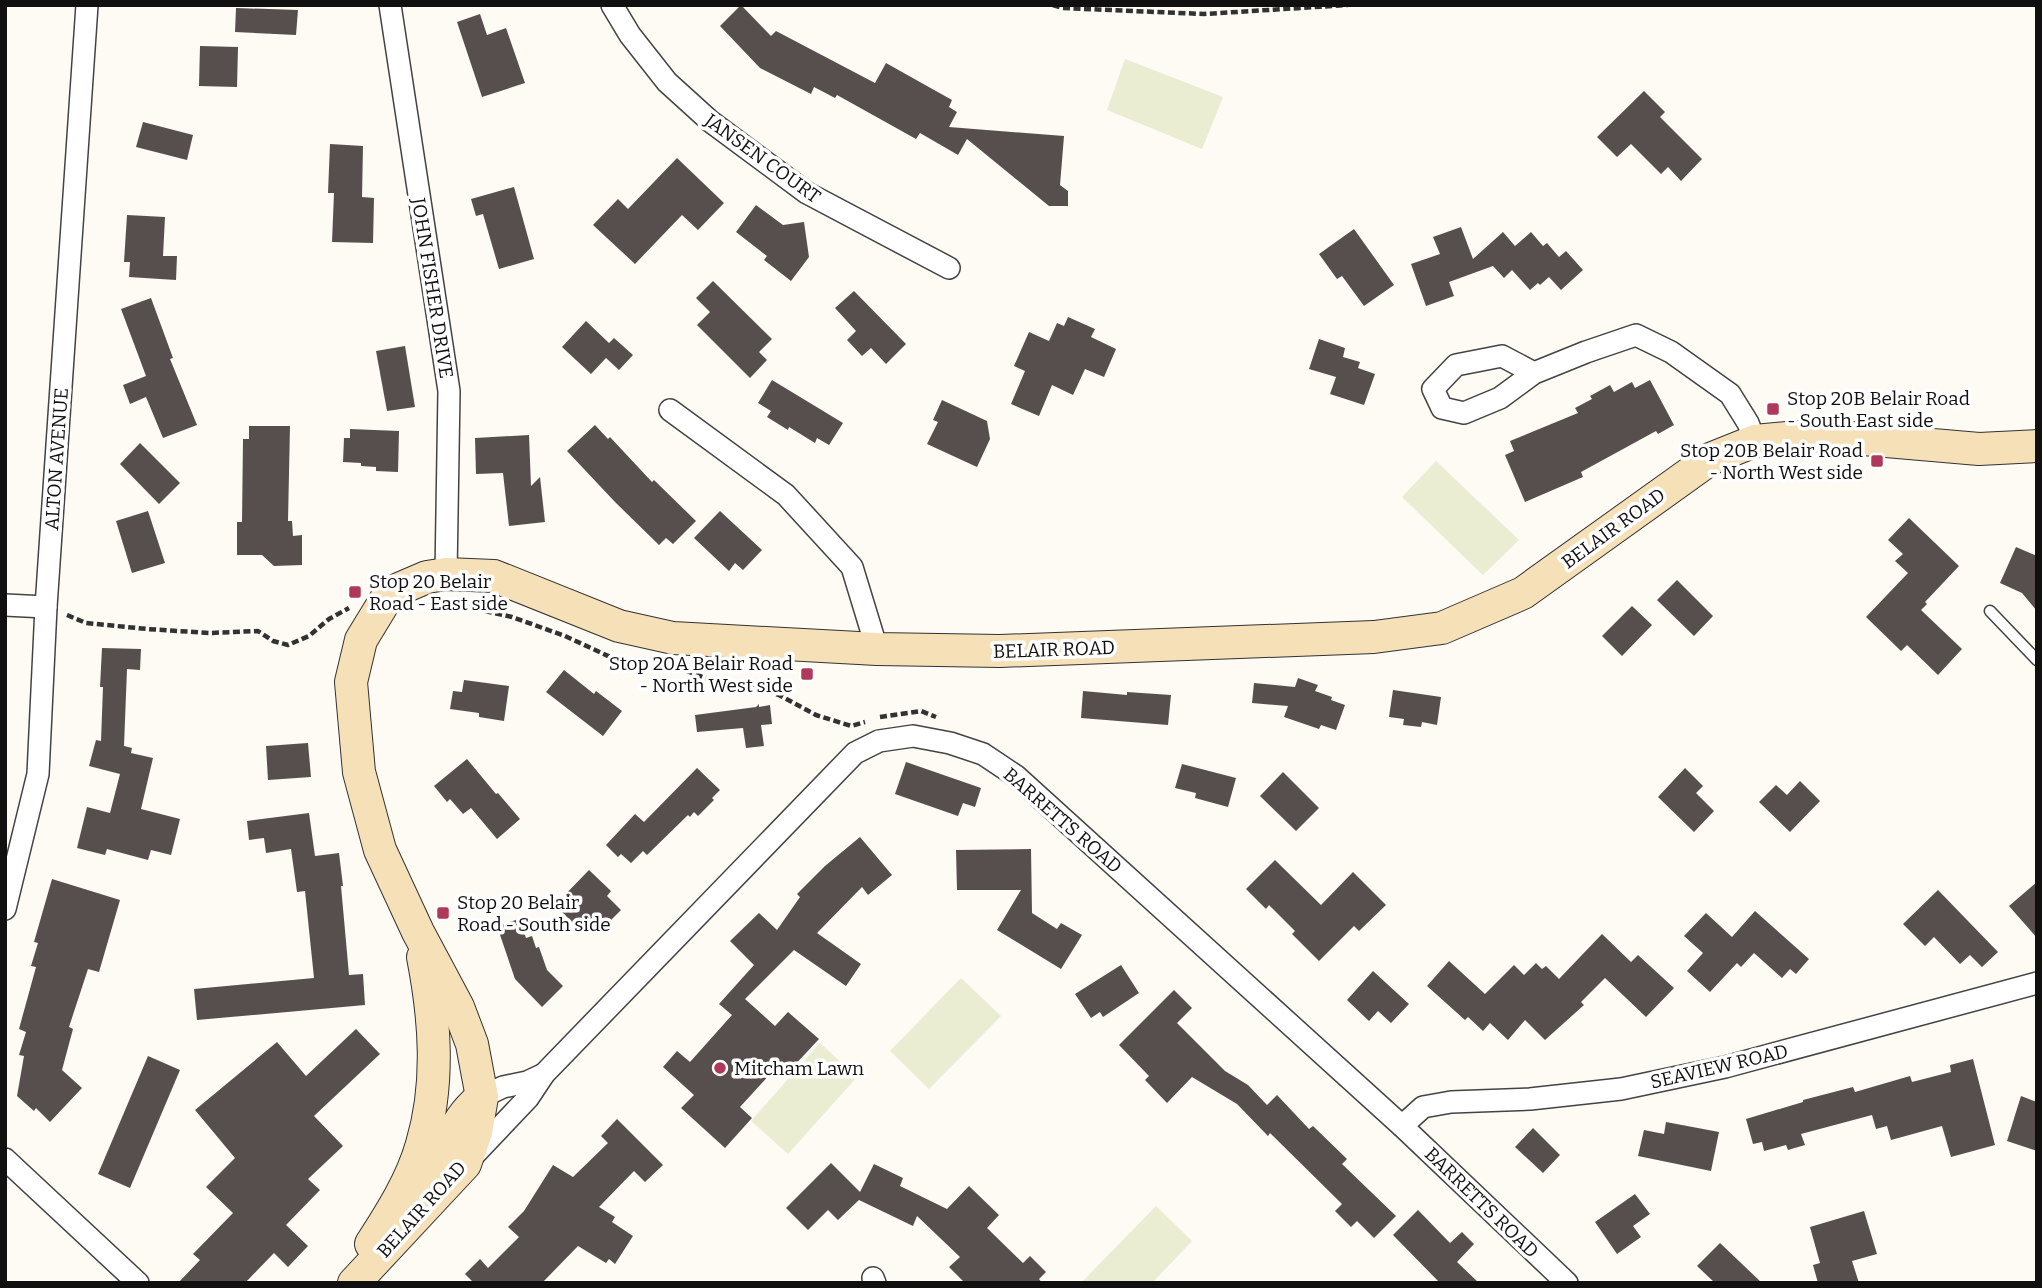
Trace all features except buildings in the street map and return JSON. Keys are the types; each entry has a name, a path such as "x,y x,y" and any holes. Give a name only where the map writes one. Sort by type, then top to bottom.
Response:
{"main road":[{"name":"BELAIR ROAD","path":"354,1283 465,1164 476,1132 482,1097 472,1044 458,1007 418,932 380,850 359,772 351,682 361,640 386,599 399,589 427,577 443,588 494,576 619,626 675,653 877,649 1000,651 1374,637 1442,628 1523,593 1710,459 1755,441 1817,435 1979,449 2037,446"},
{"name":"BELAIR ROAD","path":"346,1283 386,1220 422,1146 435,1072 428,986 418,932"},
{"path":"386,1220 434,1172 463,1114 482,1097"}],"street":[{"name":"ALTON AVENUE","path":"5,909 38,774 46,607 87,5"},
{"name":"JOHN FISHER DRIVE","path":"390,5 449,391 443,588"},
{"name":"JANSEN COURT","path":"612,5 630,35 667,82 710,121 807,193 949,268"},
{"path":"1534,373 1636,335 1671,352 1730,394 1748,423 1755,441"},
{"path":"670,410 786,495 852,567 877,649"},
{"path":"5,605 46,607"},
{"name":"BARRETTS ROAD","path":"465,1164 528,1098 544,1074 855,753 879,741 913,736 950,743 983,754 1016,776 1402,1126 1567,1283"},
{"name":"SEAVIEW ROAD","path":"1402,1126 1423,1107 1451,1102 1530,1099 1620,1089 1725,1067 2037,983"},
{"name":"BARRETTS ROAD","path":"482,1097 544,1074"},
{"path":"5,1159 138,1283"}],"lane":[{"path":"1990,611 2037,660"}],"path":[{"path":"1053,5 1062,8 1204,14 1348,5"},
{"path":"443,588 565,636 619,661 675,653 713,681 754,685 816,715 851,726 888,715 921,711 942,719"},
{"path":"46,607 86,623 209,633 258,631 273,641 288,645 309,636 329,620 357,604 386,599"}],"green space":[{"path":"1125,59 1223,97 1202,149 1107,110"},
{"path":"1436,461 1519,540 1483,575 1402,497"},
{"path":"961,978 1001,1016 929,1089 890,1051"},
{"path":"820,1043 857,1077 788,1154 751,1121"},
{"path":"1156,1206 1192,1241 1152,1283 1083,1283 1082,1282"}],"place":[{"name":"Stop 20B Belair Road - South East side","path":"1773,409"},
{"name":"Stop 20B Belair Road - North West side","path":"1877,461"},
{"name":"Stop 20 Belair Road - East side","path":"355,592"},
{"name":"Stop 20A Belair Road - North West side","path":"807,674"},
{"name":"Stop 20 Belair Road - South side","path":"443,913"},
{"name":"Mitcham Lawn","path":"720,1068"}]}
